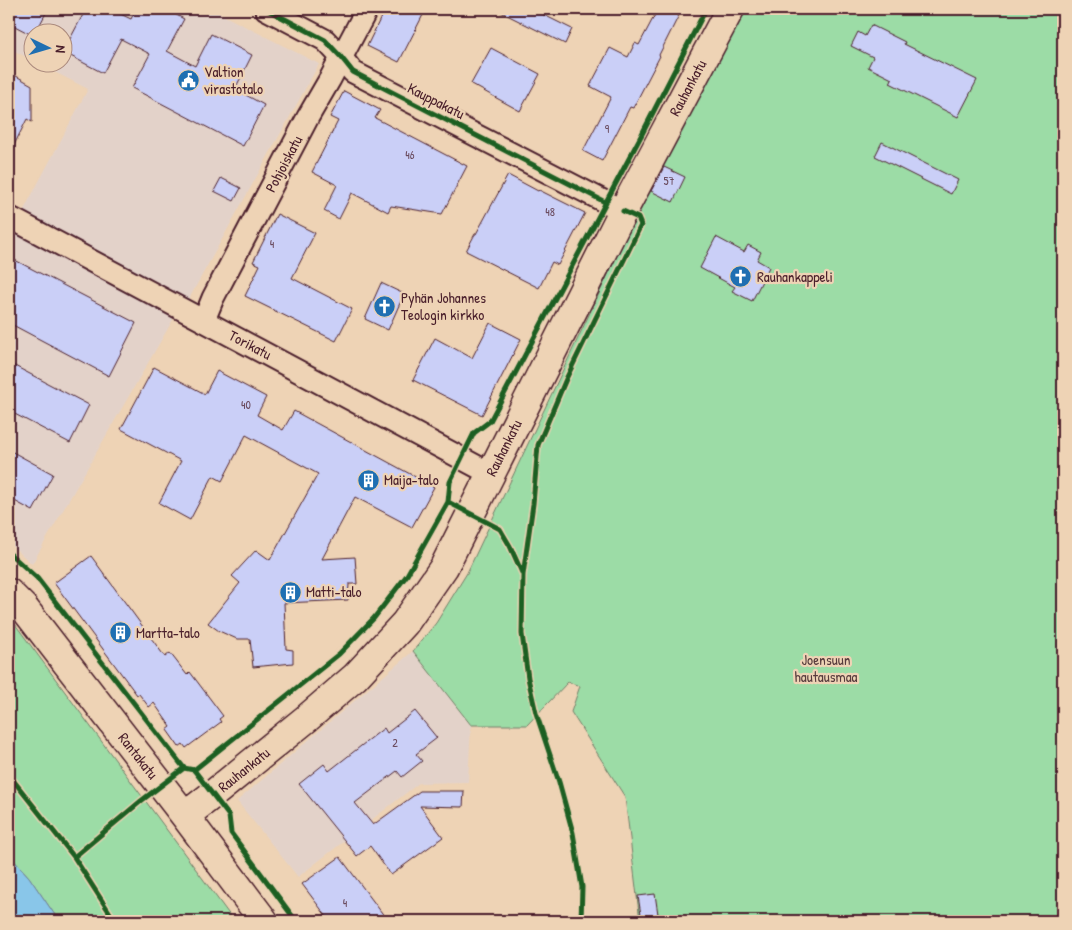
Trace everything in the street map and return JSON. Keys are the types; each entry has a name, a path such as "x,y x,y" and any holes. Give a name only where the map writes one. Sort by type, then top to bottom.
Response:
{"street":[{"name":"Kauppakatu","path":"266,9 325,40 353,72 623,211"},
{"name":"Pohjoiskatu","path":"204,320 213,298 366,9"},
{"name":"Rauhankatu","path":"185,816 300,724 355,677 405,623 444,567 623,211 730,9"},
{"name":"Torikatu","path":"9,217 491,474"},
{"name":"Rantakatu","path":"9,593 24,608 264,921"}],"shaded area":[{"path":"9,9 211,9 319,64 185,306 178,311 32,564 9,543 9,214 19,219 88,89 55,72 72,72 72,22 22,22 22,55 9,48"},
{"path":"413,651 471,725 468,782 419,783 298,877 237,801"}],"green space":[{"name":"Joensuun hautausmaa","path":"742,9 1063,9 1063,921 640,921 625,797 571,712 580,686 568,682 527,725 471,725 413,651 436,623 467,573 639,209"},
{"path":"9,617 234,921 59,921 29,877 9,855"}],"water":[{"path":"9,855 29,877 59,921 9,921"}],"building":[{"path":"9,9 48,9 41,22 22,22 22,30 9,23"},
{"name":"Valtion virastotalo","path":"86,9 110,9 131,19 136,9 165,9 184,19 167,51 195,66 211,34 252,55 235,89 264,105 243,146 132,88 150,54 121,39 103,73 72,57 72,35"},
{"path":"385,9 426,9 399,62 367,46"},
{"path":"495,9 532,9 572,29 565,44"},
{"path":"658,9 682,9 633,108 630,107 602,161 583,151 611,97 590,86 610,48 628,57 635,43 639,45"},
{"path":"871,25 905,42 904,44 977,80 958,117 890,83 892,79 868,67 873,57 851,46 858,32 865,36"},
{"path":"491,48 540,74 520,111 471,84"},
{"path":"9,72 32,85 32,122 27,119 9,155"},
{"path":"344,91 380,110 375,118 467,166 442,214 391,206 388,212 352,193 339,219 324,211 337,185 312,172 338,121 330,117"},
{"path":"882,142 958,180 951,194 875,156"},
{"path":"664,167 685,177 673,202 651,191"},
{"path":"508,175 585,213 558,265 552,262 539,288 466,251"},
{"path":"221,178 241,188 234,201 214,191"},
{"path":"277,214 315,233 292,278 352,309 336,341 245,296 260,265 253,262"},
{"name":"Rauhankappeli","path":"716,237 744,252 748,245 761,252 757,260 769,267 752,301 732,291 735,287 700,268"},
{"path":"9,257 136,323 109,376 9,323"},
{"name":"Pyhän Johannes Teologin kirkko","path":"381,283 404,294 388,330 365,319"},
{"path":"490,323 521,339 482,415 413,380 435,338 472,358"},
{"path":"9,363 89,405 70,443 9,411"},
{"path":"154,367 205,394 217,371 266,397 257,415 283,430 294,411 434,487 412,527 355,497 322,559 355,557 357,584 349,584 348,600 284,603 286,649 293,650 293,663 253,667 250,639 237,639 219,631 208,623 240,583 232,576 256,550 270,560 318,474 246,435 222,481 213,476 190,520 159,503 181,461 121,429"},
{"path":"9,450 53,474 33,511 9,498"},
{"name":"Martta-talo","path":"91,556 165,657 170,653 187,675 190,672 223,716 219,719 221,722 186,748 183,744 179,747 167,730 171,727 154,703 149,707 139,694 137,695 54,583"},
{"path":"415,711 437,738 416,754 422,761 402,777 397,771 355,803 373,825 420,791 464,791 463,807 420,806 443,837 391,875 370,846 357,856 299,784 324,764 329,771 384,728 387,733"},
{"path":"340,857 388,921 330,921 302,884"},
{"path":"655,894 659,921 642,921 638,896"}],"cycle path":[{"path":"266,9 325,40 353,72 605,202"},
{"path":"523,575 500,529 448,502 450,482 474,433 490,421 706,9"},
{"path":"581,921 582,887 573,833 559,782 536,713 528,678 522,634 523,575 533,504 538,445 566,379 641,225 638,218 623,211"},
{"path":"194,770 339,654 374,618 407,575 448,502"},
{"path":"9,553 37,578 184,768 194,770 229,816 231,833 296,921"},
{"path":"74,857 184,768"},
{"path":"9,775 74,857 115,921"}],"place":[{"name":"Valtion virastotalo","path":"188,81"},
{"name":"Rauhankappeli","path":"741,277"},
{"name":"Pyhän Johannes Teologin kirkko","path":"385,307"},
{"name":"Maija-talo","path":"368,480"},
{"name":"Matti-talo","path":"290,592"},
{"name":"Martta-talo","path":"120,633"}]}
